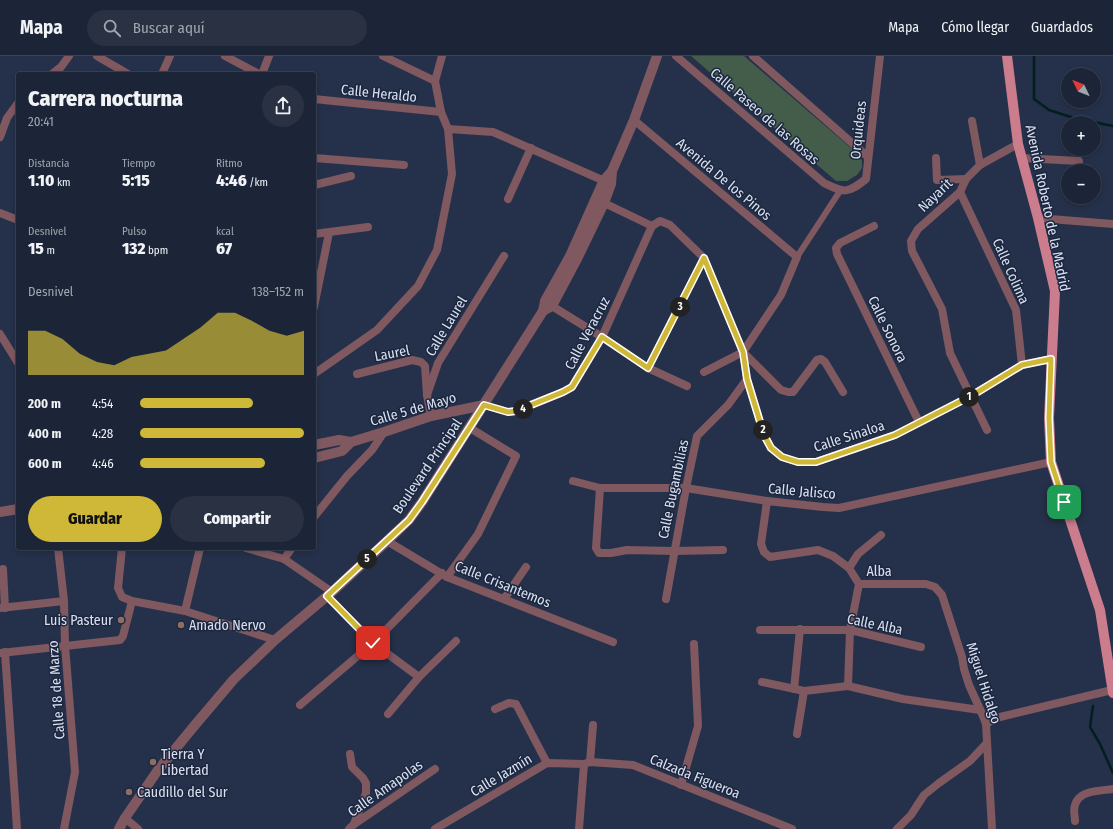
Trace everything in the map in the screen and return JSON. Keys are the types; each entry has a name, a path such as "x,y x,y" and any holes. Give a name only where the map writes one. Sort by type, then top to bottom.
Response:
{"main road":[{"name":"Avenida Roberto de la Madrid","path":"1006,56 1018,144 1038,218 1055,290 1049,418 1051,462 1100,610 1112,691"}],"street":[{"path":"55,72 61,67 69,56"},
{"path":"97,56 125,72"},
{"path":"163,72 170,56"},
{"path":"225,56 256,72"},
{"path":"261,72 269,56"},
{"path":"383,56 435,81"},
{"path":"316,373 377,330 418,286 437,250 452,174 448,129 441,112 435,81 442,56"},
{"name":"Boulevard Principal","path":"119,829 158,770 234,679 275,640 330,594 409,520 418,508 547,306 570,256 600,201 634,120 656,56"},
{"name":"Calle Paseo de las Rosas","path":"676,56 824,183 840,191"},
{"path":"753,56 868,157"},
{"name":"Orquideas","path":"840,191 854,189 866,179 880,56"},
{"name":"Calle Heraldo","path":"316,100 441,112"},
{"path":"0,137 7,118 16,106"},
{"name":"Avenida De los Pinos","path":"634,120 797,257"},
{"path":"972,121 980,165"},
{"path":"448,129 493,132 608,182"},
{"name":"Nayarit","path":"971,396 950,353 942,309 912,251 911,241 918,229 960,192 966,179 980,165 1018,144"},
{"path":"508,199 531,148"},
{"path":"316,158 404,165"},
{"path":"936,158 937,180 966,179"},
{"path":"1021,158 1080,160"},
{"path":"316,185 351,176"},
{"path":"704,372 743,352 781,295 797,257 840,191"},
{"name":"Calle Colima","path":"960,192 1016,310 1022,365"},
{"path":"600,201 652,226 660,221 670,225 704,258 648,368"},
{"path":"0,213 16,219"},
{"path":"1038,218 1113,224"},
{"name":"Calle Veracruz","path":"484,405 508,412 516,411 572,387 602,337 652,226"},
{"name":"Calle Sonora","path":"874,226 840,243 836,248 837,254 919,422"},
{"path":"316,234 368,227"},
{"path":"316,297 329,233"},
{"name":"Calle Laurel","path":"430,416 427,395 438,363 504,256"},
{"name":"Calle Sinaloa","path":"704,258 743,352 747,379 764,435 771,448 782,457 798,462 816,462 895,435 971,396 1022,365 1051,359"},
{"path":"547,306 602,337 648,368 687,386"},
{"path":"0,334 16,360"},
{"path":"743,352 781,390 788,392 793,392 817,360 821,359 825,362 843,392"},
{"name":"Laurel","path":"358,374 412,360 421,362 425,366 427,395"},
{"name":"Calle Bugambilias","path":"666,599 697,436 728,405 747,379"},
{"path":"971,396 987,430"},
{"name":"Calle 5 de Mayo","path":"316,446 340,440 351,442 430,416 484,405"},
{"path":"300,705 373,643 445,575 478,534 516,456 470,428"},
{"path":"316,515 347,476 372,450 384,432"},
{"name":"Calle 5 de Mayo","path":"316,458 342,451 351,442"},
{"name":"Calle Jalisco","path":"573,481 600,488 686,488 767,501 839,508 1051,462"},
{"path":"600,488 596,548 599,553 611,553 627,550 723,550"},
{"path":"767,501 761,544 764,552 770,556 818,550 833,556 849,568 859,584"},
{"path":"0,512 16,509"},
{"path":"849,568 858,554 881,535"},
{"name":"Calle Crisantemos","path":"387,541 445,575 613,642"},
{"name":"Calle 18 de Marzo","path":"58,550 64,601 65,646 75,772 64,829"},
{"path":"122,550 118,588 122,597 132,601 185,612 275,640"},
{"path":"185,612 200,550"},
{"path":"253,550 284,559 330,594 373,643 419,677"},
{"path":"284,559 291,550"},
{"path":"504,599 526,567"},
{"path":"3,569 3,608 64,601"},
{"name":"Alba","path":"848,686 850,630 859,584 926,584 935,588 942,595"},
{"name":"Miguel Hidalgo","path":"942,595 962,656 964,669 969,684 986,724 992,829"},
{"path":"16,829 2,652 120,640 123,636 132,601"},
{"path":"794,689 800,629"},
{"name":"Calle Alba","path":"760,630 850,630 921,647"},
{"path":"388,714 419,677 456,641"},
{"path":"681,785 698,726 694,644"},
{"path":"762,682 804,692 848,686 903,699 980,710"},
{"path":"986,724 996,718 1112,691"},
{"path":"797,734 804,692"},
{"path":"495,709 509,703 516,704 547,763"},
{"path":"580,829 587,763 593,725"},
{"path":"897,829 911,815 924,795 970,761 986,744"},
{"path":"350,754 352,767 366,783 366,793 351,827"},
{"name":"Calle Jazmín","path":"436,829 547,763 587,763"},
{"name":"Calzada Figueroa","path":"587,763 633,765 792,829"},
{"name":"Calle Amapolas","path":"351,827 435,769"},
{"path":"1075,821 1074,806 1078,798 1083,794 1113,789"},
{"path":"125,818 138,829"}],"green space":[{"path":"691,56 744,56 858,154 862,161 862,168 857,175 847,181 836,181"}],"waterway":[{"path":"1034,56 1034,99 1049,110 1074,118 1113,126"},
{"path":"1093,706 1090,727 1100,744 1113,773"}],"place":[{"name":"Luis Pasteur","path":"121,620"},
{"name":"Amado Nervo","path":"181,625"},
{"name":"Tierra Y Libertad","path":"153,762"},
{"name":"Caudillo del Sur","path":"129,792"}],"route":[{"path":"373,643 327,596 409,520 484,405 508,412 516,411 572,387 602,337 648,368 682,304 704,258 743,352 747,379 764,435 771,448 782,457 798,462 816,462 895,435 971,396 1022,365 1051,359 1049,418 1051,462 1064,502"}]}
